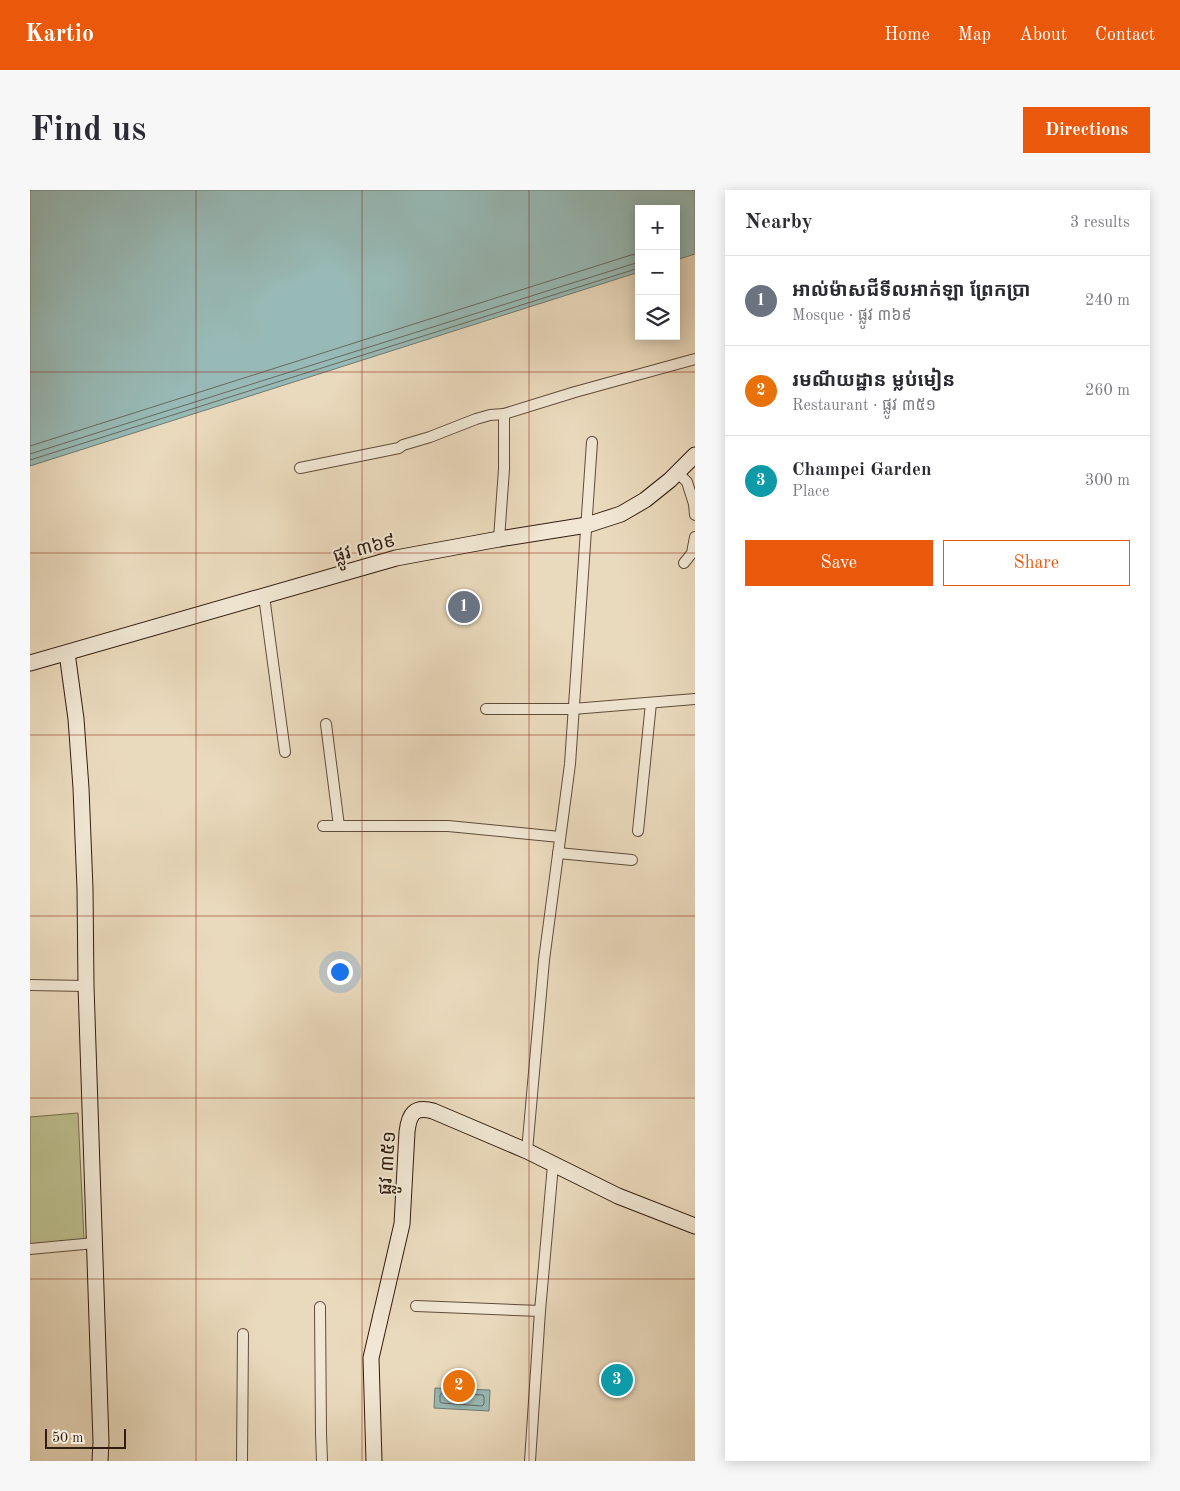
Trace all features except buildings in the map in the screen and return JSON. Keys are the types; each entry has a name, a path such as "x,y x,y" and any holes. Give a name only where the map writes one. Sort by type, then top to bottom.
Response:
{"street":[{"path":"300,468 399,448 403,445 430,438 476,419 504,414 695,359"},
{"path":"499,539 504,469 504,414"},
{"path":"527,1151 544,960 570,764 592,442"},
{"name":"ផ្លូវ ៣៦៩","path":"30,663 67,654 396,558 587,525 621,514 645,500 678,473 695,455"},
{"path":"678,473 687,482 694,504 695,515"},
{"path":"684,563 692,553 695,537"},
{"path":"264,596 286,752"},
{"path":"67,654 76,719 81,788 101,1442 100,1461"},
{"path":"486,709 573,709 695,699"},
{"path":"638,831 651,702"},
{"path":"326,724 340,826"},
{"path":"323,826 448,826 560,837"},
{"path":"558,853 632,860"},
{"path":"30,985 86,986"},
{"name":"ផ្លូវ ៣៥១","path":"374,1461 371,1358 402,1224 408,1121 415,1111 428,1110 527,1151 618,1196 695,1226"},
{"path":"530,1461 552,1165"},
{"path":"30,1249 95,1243"},
{"path":"416,1306 540,1311"},
{"path":"320,1307 320,1424 322,1461"},
{"path":"242,1461 243,1334"}],"green space":[{"path":"78,1113 84,1240 30,1244 30,1117"}],"water":[{"path":"30,190 695,190 695,254 680,259 680,205 635,205 635,273 30,466"},
{"path":"435,1388 490,1390 489,1411 434,1408"}],"place":[{"name":"អាល់ម៉ាសជីទីលអាក់ឡា ព្រែកប្រា","path":"464,607"},
{"name":"Champei Garden","path":"617,1380"},
{"name":"រមណីយដ្ឋាន ម្លប់មៀន","path":"459,1386"}]}
